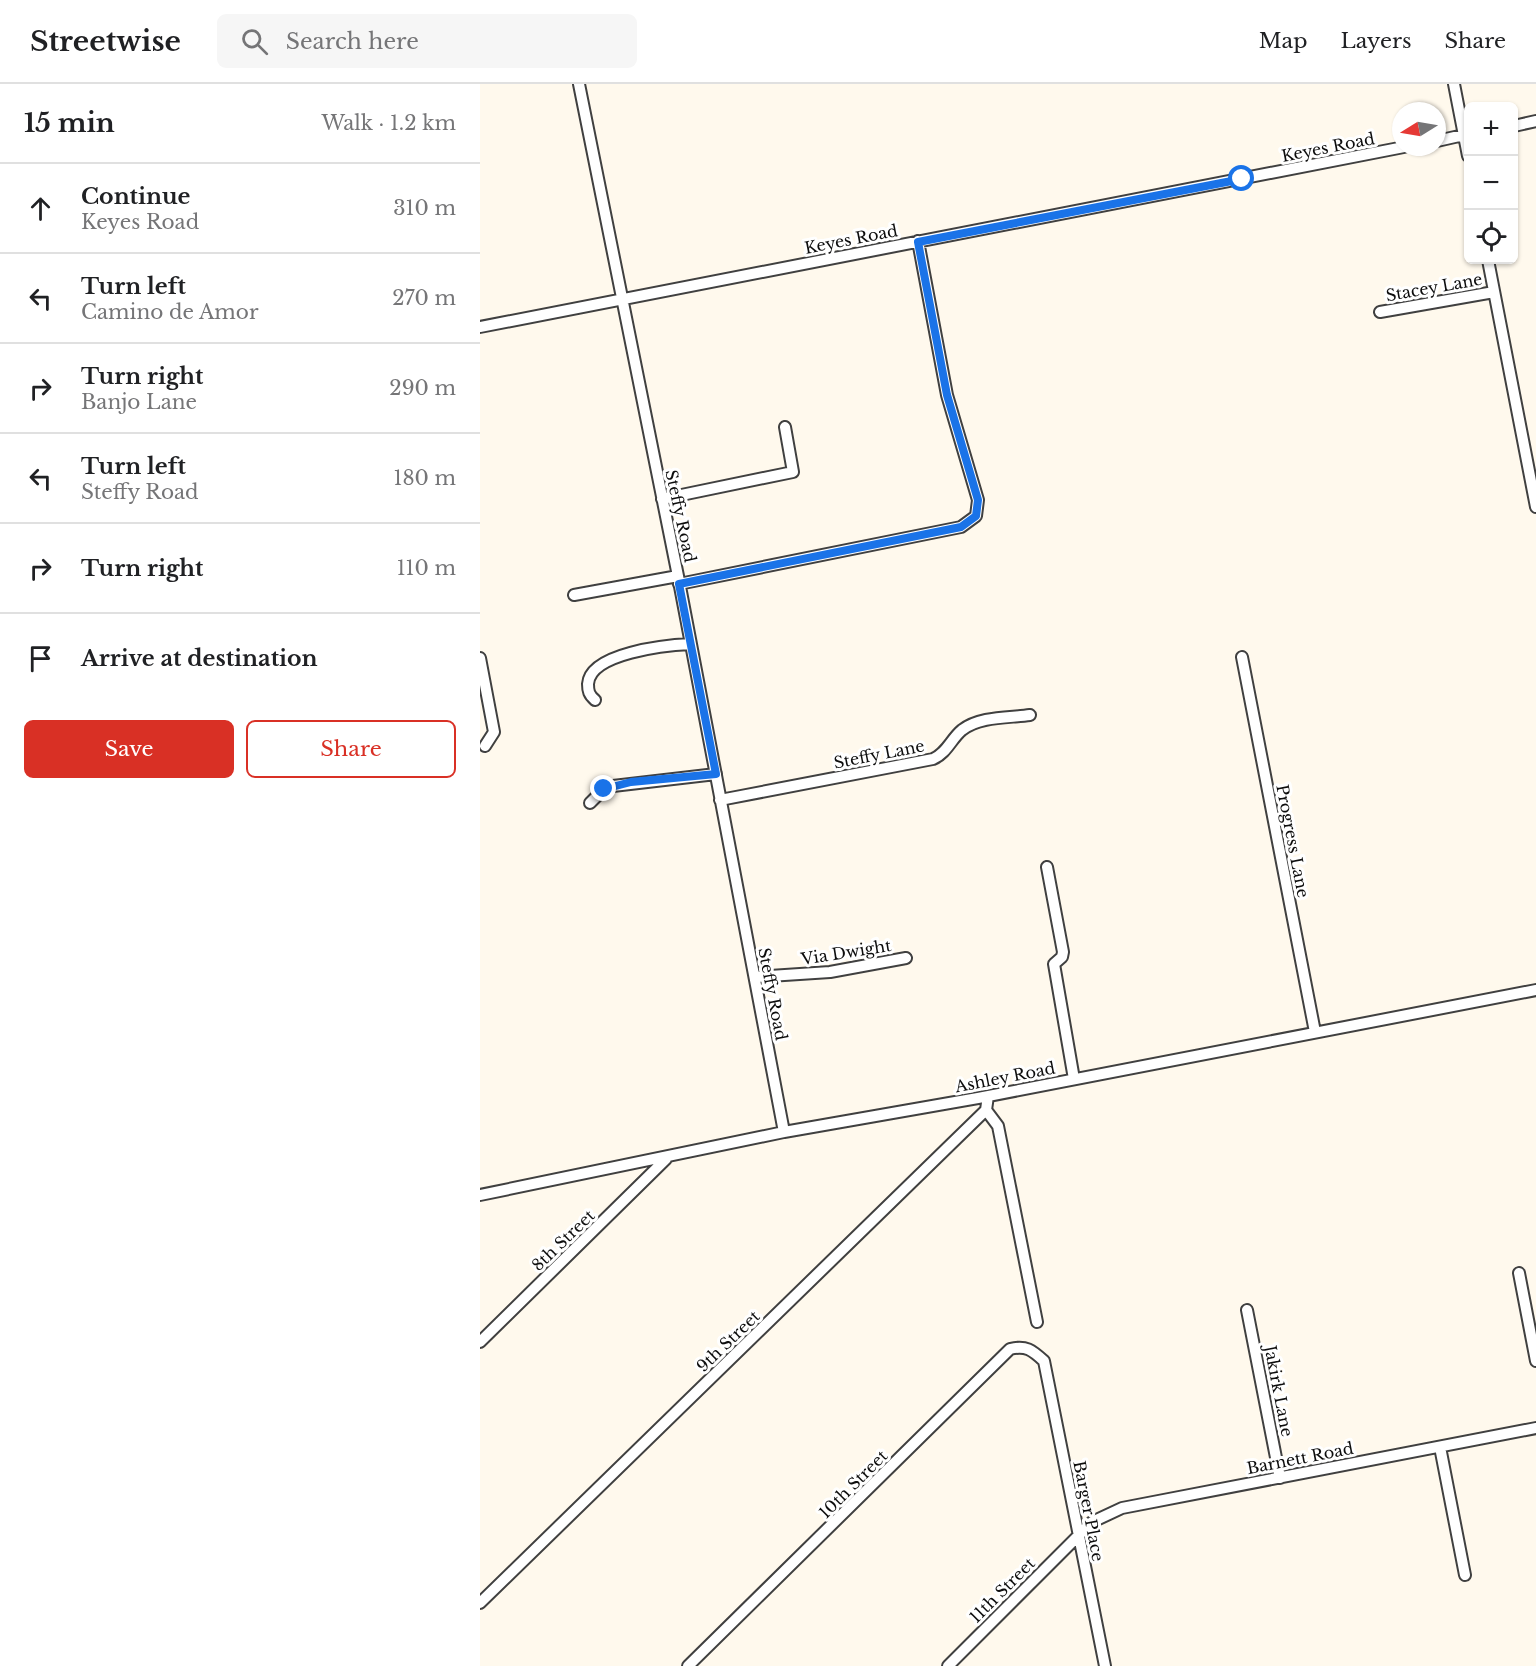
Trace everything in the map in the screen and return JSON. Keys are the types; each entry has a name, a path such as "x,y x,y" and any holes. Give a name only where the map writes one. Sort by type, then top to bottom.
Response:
{"street":[{"name":"Steffy Road","path":"579,84 679,580 784,1132"},
{"path":"1454,84 1464,123"},
{"path":"1518,125 1536,121"},
{"path":"1446,139 1464,136"},
{"name":"Keyes Road","path":"480,327 1392,149"},
{"path":"574,595 679,580 956,527 970,522 976,516 978,500 947,395 918,242"},
{"path":"1489,264 1536,503"},
{"name":"Stacey Lane","path":"1380,312 1494,292"},
{"path":"662,499 793,472 785,427"},
{"path":"595,700 588,690 589,675 597,666 636,652 691,644"},
{"name":"Progress Lane","path":"1242,657 1315,1032"},
{"path":"480,658 494,732 485,746"},
{"name":"Steffy Lane","path":"720,800 933,759 944,753 955,737 973,723 1030,715"},
{"path":"590,803 604,789 613,786 716,774"},
{"path":"1047,867 1063,952 1062,957 1054,964 1074,1079"},
{"name":"Via Dwight","path":"755,977 830,972 906,958"},
{"name":"Ashley Road","path":"480,1195 784,1132 988,1096 1536,990"},
{"path":"988,1096 986,1110 998,1126 1037,1322"},
{"name":"9th Street","path":"480,1603 986,1110"},
{"name":"8th Street","path":"480,1342 667,1158"},
{"path":"1519,1273 1536,1361"},
{"name":"Jakirk Lane","path":"1247,1310 1280,1478"},
{"name":"10th Street","path":"688,1666 1010,1349 1030,1348 1044,1361"},
{"name":"Barger Place","path":"1044,1361 1105,1666"},
{"name":"Barnett Road","path":"1078,1536 1092,1522 1122,1508 1536,1428"},
{"path":"1440,1447 1465,1575"},
{"name":"11th Street","path":"948,1666 1078,1536"}],"route":[{"path":"604,789 631,782 716,774 679,584 961,527 976,516 978,500 957,437 947,395 918,242 1242,179"}]}
